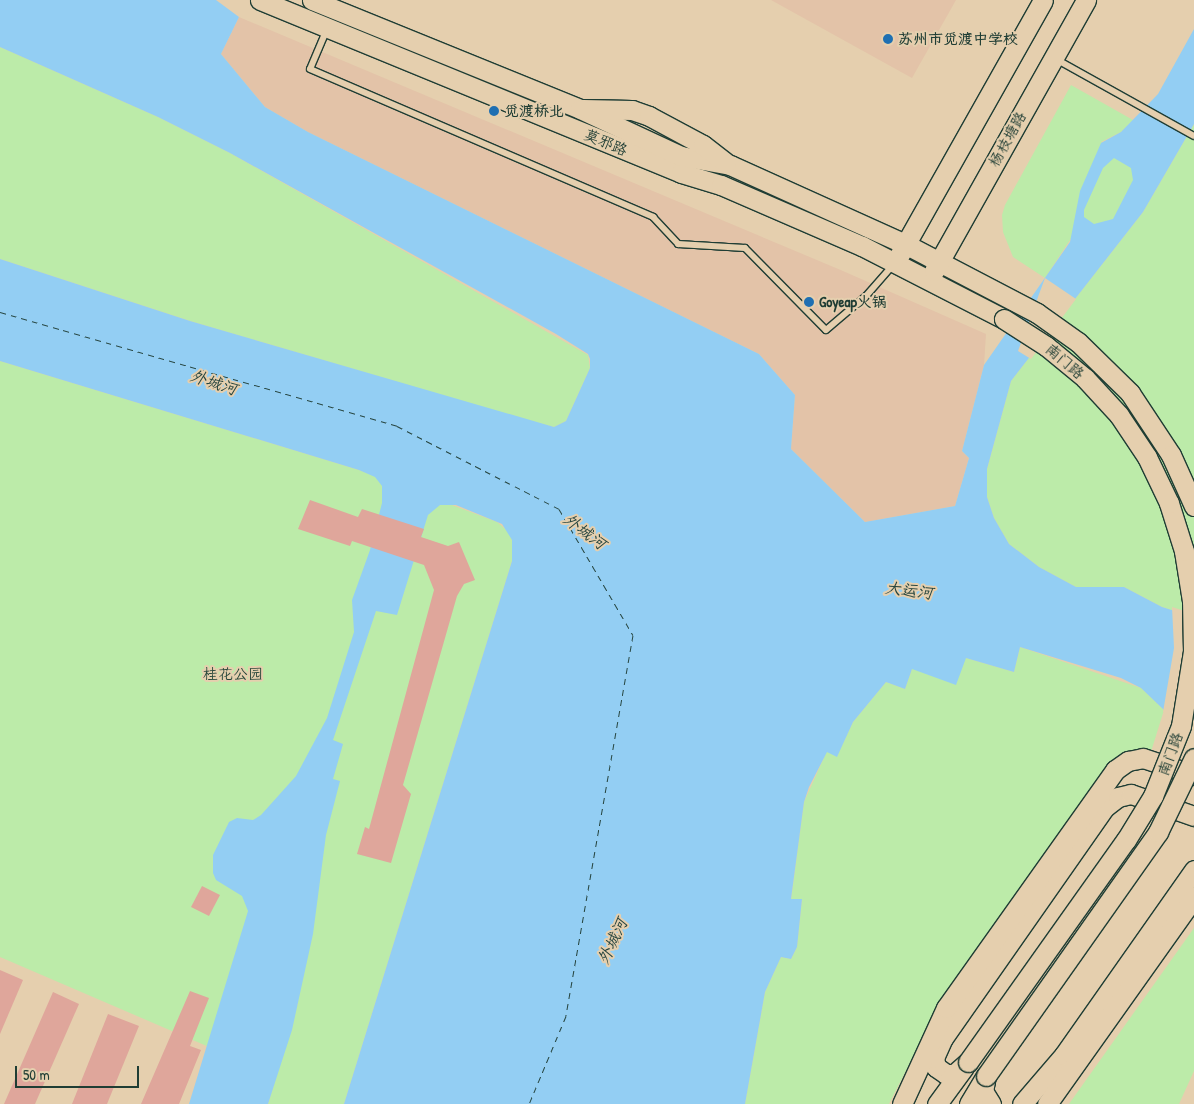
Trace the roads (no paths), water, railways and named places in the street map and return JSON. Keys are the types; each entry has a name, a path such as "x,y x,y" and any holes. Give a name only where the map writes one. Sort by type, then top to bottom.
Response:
{"main road":[{"name":"莫邪路","path":"260,0 329,26 680,173 721,185 895,262"},
{"name":"莫邪路","path":"312,0 580,109 605,107 632,110 649,116 703,145 730,166 904,244"},
{"path":"895,262 1043,0"},
{"name":"杨枝塘路","path":"930,279 1086,0"},
{"name":"南门路","path":"904,244 1016,301 1078,342 1130,394 1172,455 1194,506"},
{"name":"南门路","path":"895,262 1004,319 1046,346 1085,378 1119,415 1147,457 1169,502 1184,551 1192,600 1193,651 1181,726 1153,796 1126,840 937,1104"},
{"path":"902,1104 946,1008 1114,770 1128,761 1143,758 1194,775"},
{"name":"南门路","path":"969,1104 986,1076 1158,832 1194,758"},
{"path":"968,1062 954,1074 946,1074 936,1068 934,1058 943,1038 1105,807 1120,796 1131,794 1194,816"},
{"path":"1022,1104 1064,1055 1194,870"},
{"path":"1047,1104 1194,897"},
{"path":"986,1076 984,1092 991,1104"}],"lane":[{"path":"329,26 310,69 653,217 678,244 745,248 826,330 866,296 895,262"},
{"path":"1053,58 1194,136"}],"water":[{"path":"0,0 216,0 239,17 221,54 265,107 308,132 759,354 795,395 791,449 865,522 955,506 969,458 962,451 984,365 1070,242 1080,191 1101,143 1121,132 1158,94 1194,29 1194,124 1143,212 1011,381 987,469 987,497 994,518 1009,544 1039,567 1076,587 1124,587 1162,607 1194,617 1164,710 1141,688 1121,678 1020,647 1014,672 966,658 956,685 912,669 905,689 886,682 853,722 837,757 827,752 809,787 804,802 791,899 802,899 797,947 791,959 781,957 765,992 745,1104 344,1104 512,561 512,540 502,524 456,505 440,505 428,515 397,615 376,611 333,740 343,744 333,779 340,781 326,835 313,934 292,1030 268,1104 189,1104 248,911 242,896 216,880 213,873 213,855 229,822 237,818 253,820 261,815 296,776 327,718 354,632 352,600 370,550 382,503 382,486 375,477 359,470 0,361 0,259 190,321 554,427 566,421 590,368 590,359 588,354 556,334 230,153 158,117 0,47","holes":["1114,158 1131,168 1133,180 1113,219 1094,224 1084,217 1084,210 1103,168"]}],"place":[{"name":"苏州市觅渡中学校","path":"888,39"},
{"name":"觅渡桥北","path":"494,111"},
{"name":"Goyeap火锅","path":"809,302"}],"water label":[{"name":"外城河","path":"214,382"},
{"name":"外城河","path":"585,531"},
{"name":"大运河","path":"909,590"},
{"name":"外城河","path":"612,941"}],"park label":[{"name":"桂花公园","path":"233,674"}]}
